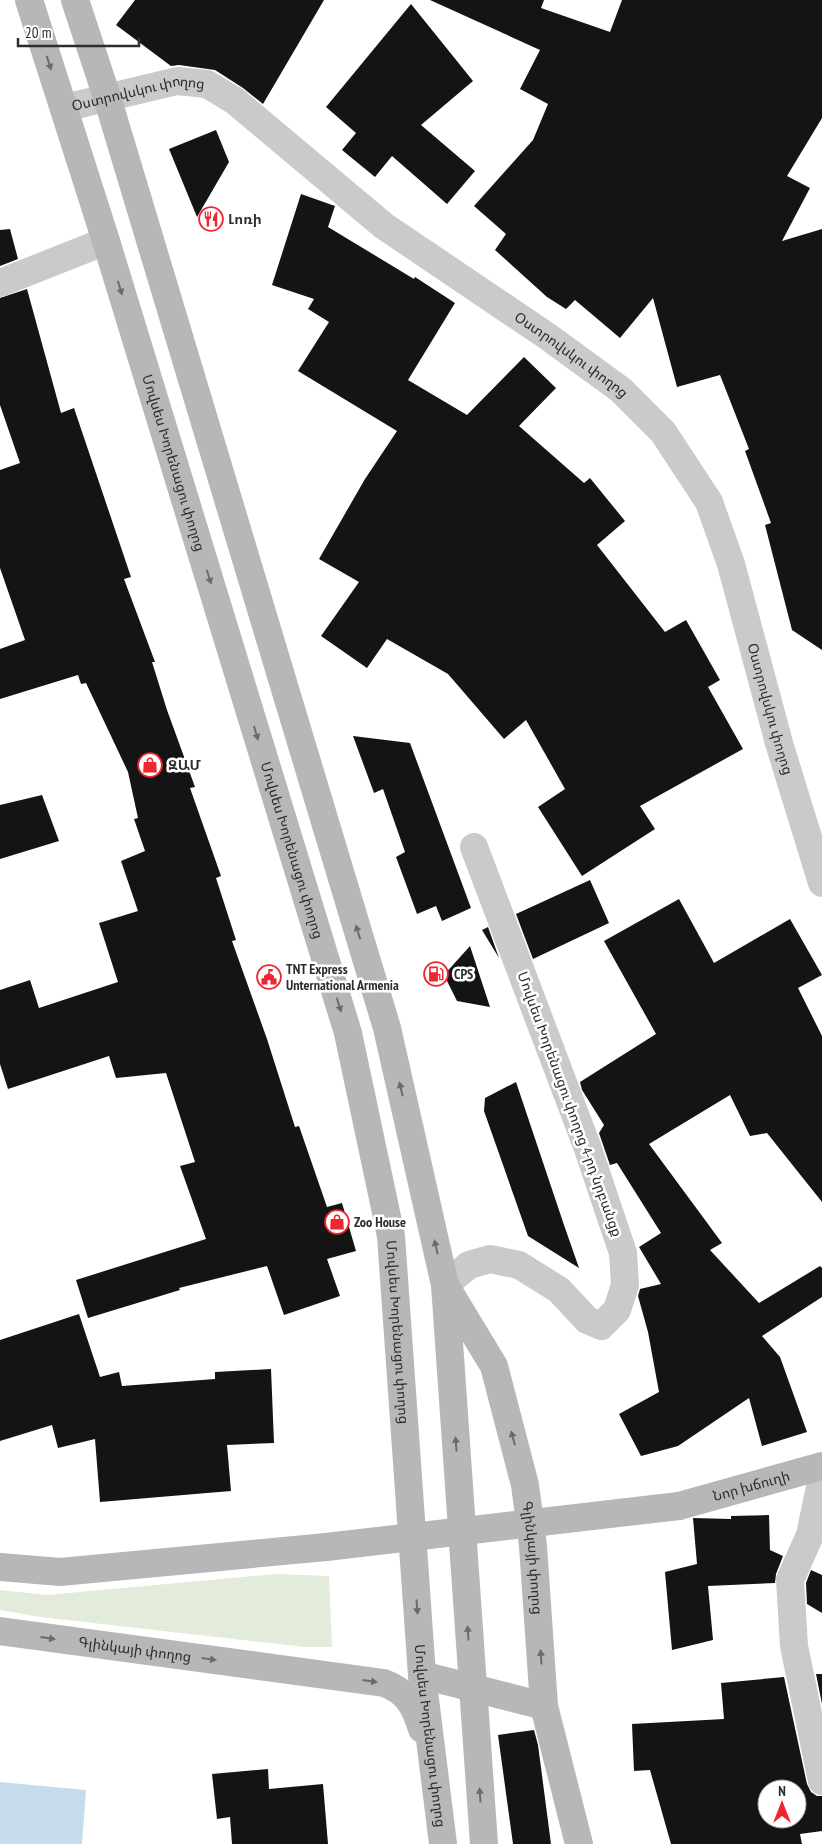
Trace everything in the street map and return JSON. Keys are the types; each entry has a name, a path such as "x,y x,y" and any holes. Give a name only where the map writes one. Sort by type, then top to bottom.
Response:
{"main road":[{"name":"Մովսես Խորենացու փողոց","path":"29,0 106,242 350,1043 391,1236 422,1675 443,1844"},
{"path":"75,0 107,97 387,1028 445,1285 484,1844"},
{"name":"Գլինկայի փողոց","path":"445,1285 494,1366 525,1485 533,1546 544,1706 579,1844"},
{"name":"Նոր խճուղի","path":"0,1567 60,1572 326,1548 679,1506 822,1466"},
{"name":"Գլինկայի փողոց","path":"0,1631 384,1683 403,1693 411,1702 432,1759"},
{"path":"422,1675 544,1706"}],"street":[{"name":"Օստրովսկու փողոց","path":"64,108 177,81 207,84 235,101 384,226 547,336 621,390 663,432 709,502 731,564 779,743 822,883"},
{"path":"0,283 106,242"},
{"name":"Մովսես Խորենացու փողոց 4-րդ նրբանցք","path":"445,1285 469,1265 490,1259 519,1265 559,1290 587,1320 601,1326 617,1310 625,1285 623,1253 588,1146 474,847"},
{"path":"822,1477 810,1535 790,1580 794,1646 822,1781"}],"green space":[{"path":"276,1574 329,1576 332,1647 305,1647 40,1617 0,1610 0,1590 47,1595"}],"water":[{"path":"0,1782 86,1790 82,1844 0,1844"}],"building":[{"path":"135,0 324,0 263,104 215,70 179,65 171,66 116,25"},
{"path":"430,0 544,0 541,8 610,32 622,0 822,0 822,118 787,176 810,188 782,241 822,229 822,650 792,630 765,525 771,523 745,451 749,449 720,375 677,387 653,298 620,338 575,300 566,309 547,297 495,250 506,234 474,206 533,140 548,104 520,89 540,50"},
{"path":"411,4 473,81 421,125 475,171 447,204 392,156 375,177 342,150 356,133 326,107"},
{"path":"216,130 229,162 197,217 169,149"},
{"path":"301,194 335,206 328,227 414,279 415,277 455,303 408,380 467,415 524,357 556,388 519,426 584,483 590,478 625,521 597,545 665,632 686,620 720,680 708,687 743,749 640,806 655,829 582,876 538,807 565,789 526,720 504,739 448,674 387,639 367,668 321,636 359,582 319,559 365,479 397,431 298,371 329,322 308,309 314,299 272,285"},
{"path":"10,229 18,259 0,266 0,230"},
{"path":"27,289 61,413 74,408 131,577 124,579 155,662 152,662 167,710 195,787 190,788 221,876 216,878 236,940 232,941 267,1039 295,1127 299,1126 327,1207 342,1203 356,1251 327,1259 340,1296 284,1315 267,1266 179,1288 180,1290 88,1318 76,1280 206,1239 180,1166 195,1162 166,1073 116,1078 109,1056 8,1089 0,1064 0,990 30,980 39,1008 118,982 99,923 138,911 121,861 145,851 134,819 138,818 128,772 86,683 81,684 78,675 0,699 0,649 25,640 0,568 0,470 20,463 0,405 0,298"},
{"path":"353,736 410,743 471,908 442,921 436,906 417,914 396,857 405,852 383,789 374,793"},
{"path":"42,795 59,841 0,859 0,805"},
{"path":"590,880 609,923 533,959 516,914"},
{"path":"679,899 714,963 790,919 822,975 798,988 822,1036 822,1202 767,1133 750,1136 730,1095 649,1144 722,1243 710,1250 759,1303 820,1266 822,1268 822,1297 762,1336 780,1357 807,1432 762,1446 749,1398 678,1446 641,1456 619,1414 659,1392 648,1332 638,1296 640,1289 661,1284 639,1247 661,1233 617,1163 610,1165 599,1133 604,1125 582,1090 580,1082 656,1034 604,941"},
{"path":"488,927 499,958 482,930"},
{"path":"470,946 490,1007 457,1001 444,975"},
{"path":"516,1082 579,1268 528,1236 484,1111 485,1098"},
{"path":"79,1314 100,1377 119,1372 122,1386 215,1379 215,1372 271,1369 274,1443 227,1445 231,1491 100,1502 95,1439 58,1448 52,1425 0,1441 0,1340"},
{"path":"769,1515 770,1550 783,1556 776,1574 775,1583 708,1586 713,1640 672,1650 665,1572 697,1564 693,1518 731,1519 731,1516"},
{"path":"811,1570 822,1575 822,1613 807,1604 806,1583"},
{"path":"816,1674 822,1674 822,1704"},
{"path":"784,1677 806,1779 757,1779 757,1829 807,1829 807,1784 811,1792 817,1796 822,1796 822,1831 800,1834 802,1844 671,1844 650,1770 634,1771 632,1724 724,1719 721,1683"},
{"path":"534,1730 538,1745 551,1844 513,1844 498,1735"},
{"path":"268,1769 269,1789 323,1784 328,1844 232,1844 230,1817 217,1819 212,1774"}],"place":[{"name":"Լոռի","path":"211,219"},
{"name":"ԶԱՄ","path":"150,765"},
{"name":"CPS","path":"436,974"},
{"name":"TNT Express Unternational Armenia","path":"269,977"},
{"name":"Zoo House","path":"337,1222"}]}
